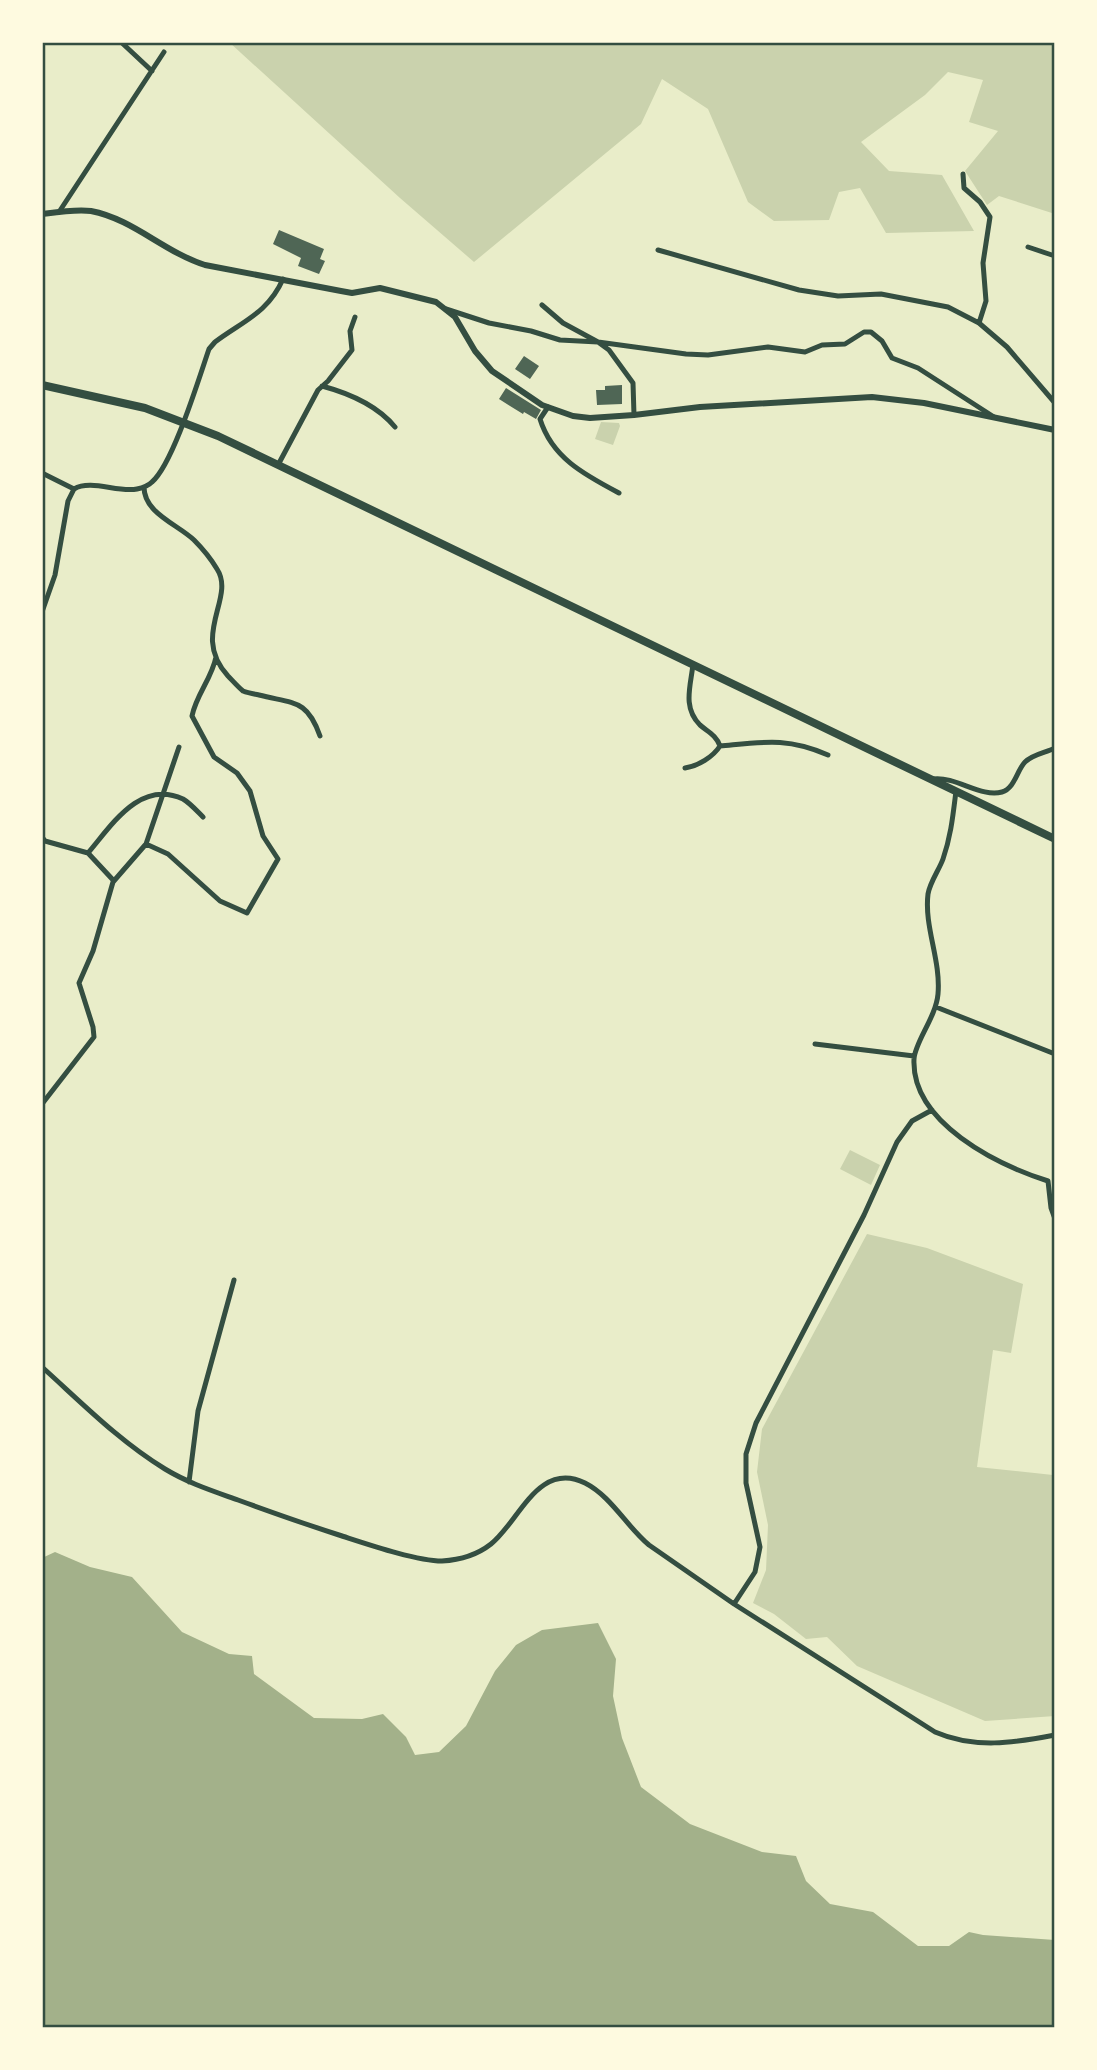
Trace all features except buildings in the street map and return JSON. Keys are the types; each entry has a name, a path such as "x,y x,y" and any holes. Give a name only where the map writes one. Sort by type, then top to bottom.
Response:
{"main road":[{"path":"42,385 113,400 183,421 1055,839"}],"street":[{"path":"121,42 152,71"},
{"path":"59,212 164,52"},
{"path":"963,174 964,188 980,202 990,217 983,263 986,301 979,323"},
{"path":"42,214 88,211 102,214 123,221 187,259 352,293 380,288 425,298 446,309 489,323 560,340 708,355 759,347 804,352 822,345 838,346 864,332 871,332 882,341 892,358 919,368 997,419"},
{"path":"1028,247 1055,256"},
{"path":"658,250 799,290 838,296 881,294 948,307 979,323 1007,347 1055,403"},
{"path":"42,473 74,489 84,486 125,491 153,482 183,421 209,349 215,342 263,310 272,300 283,279"},
{"path":"542,305 563,323 608,350 631,377 634,415"},
{"path":"446,309 455,317 475,351 492,371 548,407 573,416 590,418 700,407 856,397 924,402 1055,430"},
{"path":"278,465 322,386 352,350 350,331 355,317"},
{"path":"322,386 353,396 369,405 395,428"},
{"path":"548,407 540,419 543,429 563,458 619,493"},
{"path":"144,487 144,495 150,506 194,540 219,571 222,584 212,650 227,675 244,691 302,705 311,714 320,736"},
{"path":"42,612 55,575 68,501 74,489"},
{"path":"146,844 168,853 220,901 247,913 278,859 263,836 250,791 237,773 214,757 192,716 195,703 214,667 216,657"},
{"path":"694,664 689,695 691,712 699,723 716,737 720,746"},
{"path":"720,746 776,741 806,746 828,755"},
{"path":"685,768 698,765 720,746"},
{"path":"42,1104 94,1037 79,983 93,951 114,881 146,844 179,747"},
{"path":"930,779 944,777 981,790 1001,792 1008,789 1024,763 1055,747"},
{"path":"956,791 951,834 928,893 930,923 939,970 936,1007 914,1056 915,1070 932,1110 958,1137 973,1148 1021,1172 1048,1181 1055,1219"},
{"path":"88,853 128,805 164,793 185,800 204,817"},
{"path":"42,837 46,841 88,853 114,881"},
{"path":"936,1007 1055,1054"},
{"path":"815,1044 914,1056"},
{"path":"734,1604 755,1572 760,1547 746,1483 746,1454 756,1423 864,1215 897,1142 912,1121 932,1110"},
{"path":"189,1482 198,1410 234,1280"},
{"path":"42,1367 130,1445 189,1482 356,1540 427,1559 444,1561 468,1557 491,1545 542,1485 563,1478 577,1480 597,1492 636,1535 649,1545 734,1604 926,1726 947,1737 971,1742 999,1743 1055,1735"}],"shaded area":[{"path":"229,42 1055,42 1055,214 999,196 987,205 965,171 998,131 969,122 983,80 948,72 925,95 861,142 889,171 942,175 974,231 886,233 860,188 839,192 829,220 774,221 748,202 708,109 662,79 641,124 474,262"},
{"path":"601,422 619,423 613,445 595,439"},
{"path":"850,1150 880,1165 871,1185 840,1169"},
{"path":"867,1234 927,1248 1023,1284 1011,1353 993,1350 977,1467 1053,1475 1055,1456 1055,1716 985,1721 857,1666 827,1637 806,1639 774,1614 753,1603 766,1570 768,1525 757,1472 762,1429"},
{"path":"55,1552 90,1567 132,1577 182,1632 229,1654 252,1656 254,1674 314,1718 362,1719 383,1714 406,1737 415,1755 439,1752 466,1726 495,1671 516,1645 542,1630 598,1623 616,1659 613,1696 622,1738 641,1787 690,1824 762,1852 796,1856 806,1881 830,1904 873,1912 918,1946 949,1946 969,1932 1055,1940 1055,2028 42,2028 42,1558"}]}
